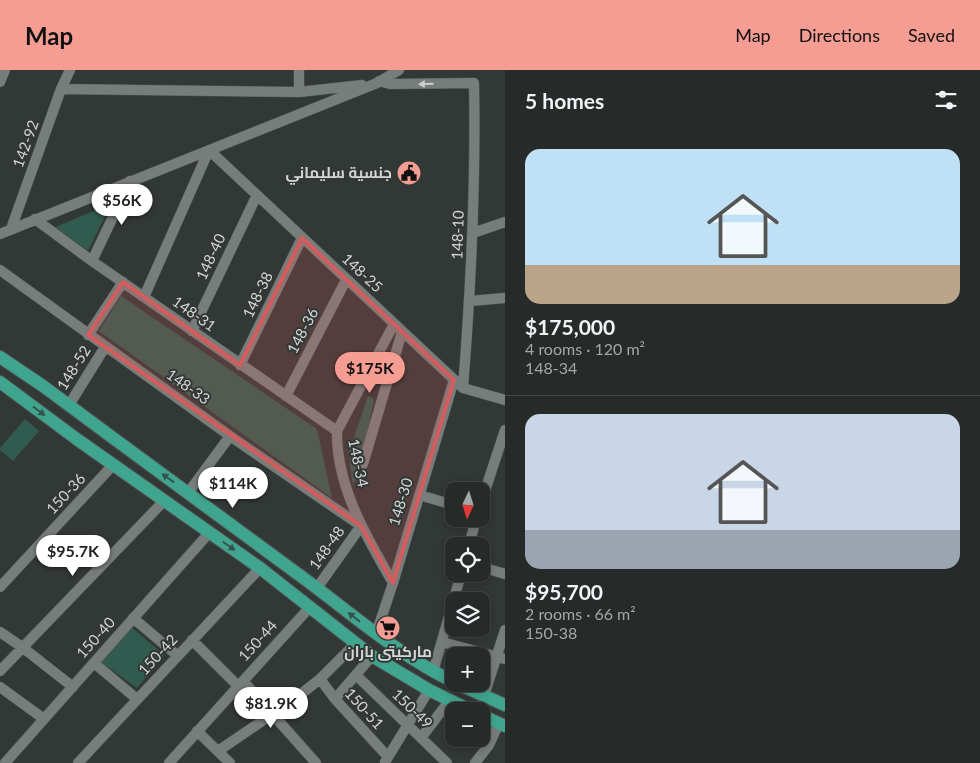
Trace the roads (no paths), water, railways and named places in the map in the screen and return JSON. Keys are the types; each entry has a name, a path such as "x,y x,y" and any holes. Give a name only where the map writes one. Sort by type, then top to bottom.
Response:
{"main road":[{"path":"0,357 69,405 318,588 376,634 433,672 445,678"},
{"path":"0,382 113,465 260,568 355,644 400,674 449,701"},
{"path":"400,674 411,658"},
{"path":"475,692 505,705"},
{"path":"490,719 502,725"}],"street":[{"path":"0,82 5,70"},
{"name":"142-92","path":"11,229 61,89 70,70"},
{"path":"299,92 300,70"},
{"path":"0,234 209,150 399,70"},
{"path":"61,89 299,92 378,78"},
{"name":"148-10","path":"378,78 390,84 474,83 473,233 463,388"},
{"path":"144,297 209,150"},
{"name":"148-25","path":"209,150 463,388 505,400"},
{"path":"92,261 130,181"},
{"name":"148-40","path":"192,331 257,196"},
{"name":"148-31","path":"35,219 240,365 337,430"},
{"path":"473,233 505,222"},
{"name":"148-38","path":"240,365 302,238"},
{"name":"148-33","path":"0,270 230,436 361,526"},
{"name":"148-36","path":"286,396 346,280"},
{"path":"88,335 123,282"},
{"path":"470,301 505,298"},
{"name":"148-34","path":"393,583 361,526 344,482 336,442 337,430 394,324"},
{"path":"364,464 402,332"},
{"name":"148-52","path":"69,405 105,347"},
{"name":"148-30","path":"376,634 454,380"},
{"path":"488,482 505,430"},
{"path":"188,493 230,436"},
{"name":"150-36","path":"0,586 113,465"},
{"path":"419,495 445,502"},
{"path":"0,670 164,501"},
{"name":"148-48","path":"318,588 361,526"},
{"name":"150-40","path":"5,763 209,532"},
{"name":"150-42","path":"78,763 260,568"},
{"path":"490,570 505,574"},
{"path":"433,672 459,582"},
{"name":"150-44","path":"169,763 310,607"},
{"path":"133,618 178,656"},
{"path":"484,696 501,658 505,630"},
{"path":"0,632 73,687"},
{"path":"192,640 274,714 316,763"},
{"path":"442,642 501,658"},
{"path":"218,751 274,714 320,679 355,644"},
{"path":"335,700 372,656"},
{"path":"94,663 137,699"},
{"name":"150-49","path":"357,676 447,763"},
{"name":"150-51","path":"320,679 335,700 386,760"},
{"path":"0,687 44,719"},
{"path":"386,760 429,690"},
{"path":"421,738 449,701"},
{"path":"476,763 502,725"},
{"path":"198,731 230,763"},
{"path":"0,760 5,763"}],"place":[{"name":"جنسية سليماني","path":"409,173"},
{"name":"ماركيتى باران","path":"388,628"}]}
